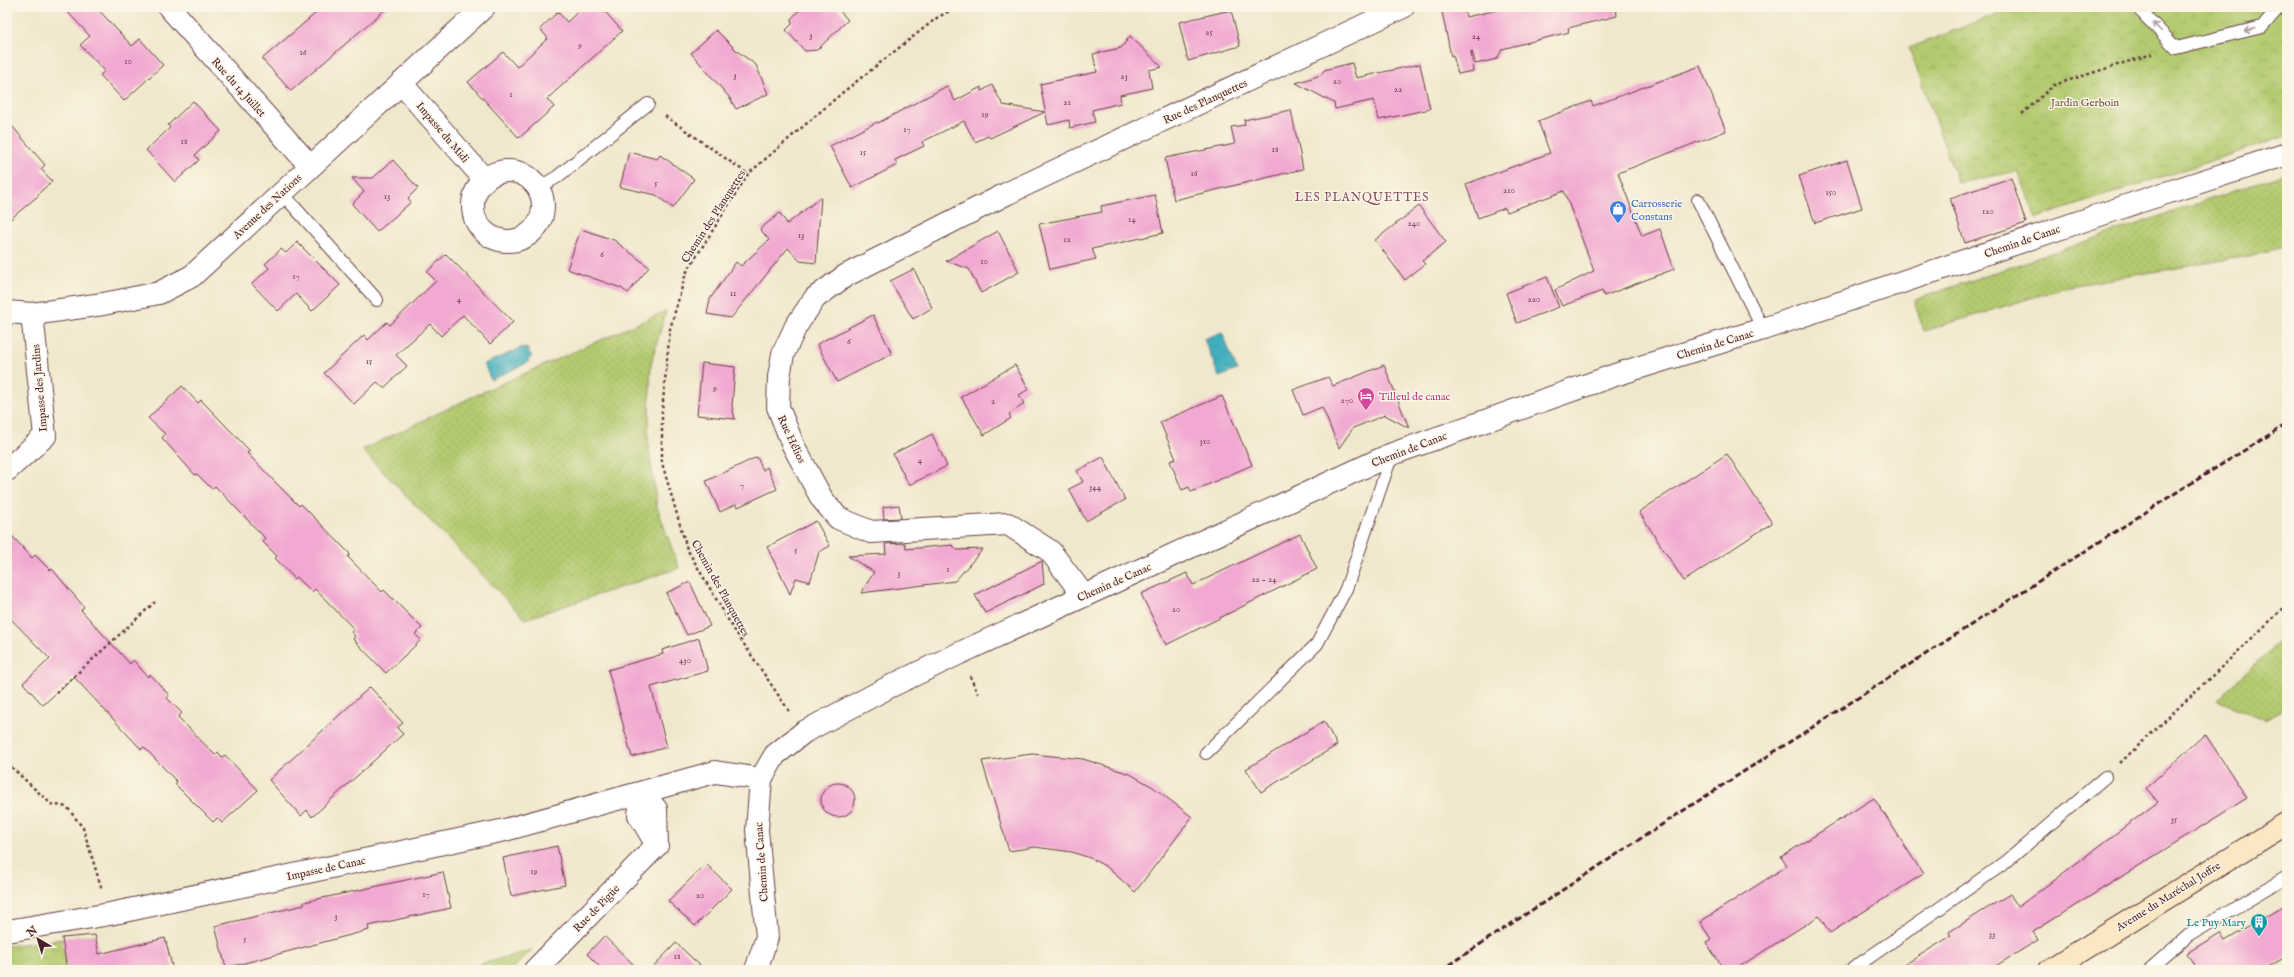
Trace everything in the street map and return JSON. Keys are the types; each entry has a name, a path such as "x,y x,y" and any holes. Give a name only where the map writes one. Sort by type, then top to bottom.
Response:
{"main road":[{"name":"Avenue du Maréchal Joffre","path":"2050,970 2287,823"}],"street":[{"name":"Rue du 14 Juillet","path":"169,7 310,166"},
{"name":"Avenue des Nations","path":"7,312 32,314 103,304 159,293 192,276 484,7"},
{"name":"Rue des Planquettes","path":"1006,194 1403,7"},
{"name":"Impasse du Midi","path":"402,83 484,180"},
{"name":"Chemin de Canac","path":"756,970 767,937 757,830 761,779 775,755 804,732 891,686 1392,454 1615,375 1763,329 2135,203 2287,154"},
{"path":"507,171 519,173 530,178 538,188 543,199 543,211 539,223 532,233 522,239 509,242 497,240 486,234 478,225 474,214 473,201 477,190 484,180 495,174 507,171"},
{"name":"Rue Hélios","path":"1006,194 845,276 814,298 796,326 783,354 779,377 778,407 794,445 822,499 838,518 871,532 1008,524 1050,551 1084,596"},
{"name":"Impasse des Jardins","path":"7,470 45,436 32,314"},
{"path":"642,793 715,772 761,779"},
{"name":"Impasse de Canac","path":"7,931 110,914 505,830 642,793"},
{"name":"Rue de Pigüe","path":"535,970 657,845 639,815 642,793"}],"lane":[{"path":"2137,7 2176,48 2262,27 2279,7"},
{"path":"538,188 557,177 648,104"},
{"path":"282,193 377,300"},
{"path":"1698,200 1763,329"},
{"path":"1206,753 1317,644 1346,589 1392,454"},
{"path":"1851,970 2006,862 2105,777"},
{"path":"2150,970 2188,936 2287,877"}],"path":[{"name":"Chemin des Planquettes","path":"804,732 733,628 688,549 662,463 662,412 670,328 686,273 748,174 842,93 938,17 958,7"},
{"path":"2022,114 2054,85 2176,48"},
{"path":"648,104 748,174"},
{"path":"56,693 155,602"},
{"path":"2105,777 2287,605"},
{"path":"7,763 51,804 67,807 83,828 110,914"}],"green space":[{"name":"Jardin Gerboin","path":"2015,7 2287,7 2287,136 2036,218 2018,171 1958,183 1909,48"},
{"path":"2287,173 2287,246 2248,256 2070,286 1924,331 1914,300"},
{"path":"666,311 651,363 648,442 657,507 679,568 525,619 362,450 476,395"},
{"path":"2287,634 2287,707 2265,720 2217,700"},
{"path":"95,935 100,970 7,970 7,946"},
{"path":"532,950 511,970 463,969"}],"water":[{"path":"1222,332 1237,370 1219,377 1204,339"},
{"path":"523,347 524,349 527,348 532,357 528,359 529,362 491,380 484,364"}],"building":[{"path":"63,7 96,7 132,46 140,39 163,65 124,101 100,75 105,71 80,45 90,36"},
{"path":"323,7 388,7 291,91 262,59"},
{"path":"583,7 601,7 622,31 547,99 554,107 519,138 468,82 503,52 517,67 548,38 540,29 558,12 567,22"},
{"path":"802,7 836,7 848,20 817,50 805,51 786,30 792,24 791,19"},
{"path":"1441,7 1464,7 1466,17 1510,7 1616,7 1617,16 1568,28 1569,32 1502,49 1497,59 1475,64 1471,51 1473,71 1458,74 1453,55 1451,56"},
{"path":"1231,10 1240,46 1188,61 1179,22"},
{"path":"716,30 737,51 756,65 768,94 736,109 729,97 691,53"},
{"path":"1130,36 1162,67 1149,70 1152,88 1120,95 1121,103 1092,110 1095,122 1070,128 1069,120 1048,125 1040,84 1097,72 1093,54 1121,48"},
{"path":"1352,63 1356,78 1420,64 1430,109 1379,120 1374,100 1335,109 1334,103 1296,83 1321,75 1324,70"},
{"path":"1700,66 1726,131 1618,173 1642,236 1660,229 1674,269 1604,296 1602,291 1562,306 1555,290 1594,271 1564,191 1507,212 1505,208 1478,218 1466,184 1550,153 1538,121 1591,101 1593,106"},
{"path":"992,85 1003,105 1045,112 990,138 988,136 975,142 964,121 922,142 924,146 895,160 897,165 852,188 830,146 877,122 878,123 947,86 955,101 981,87 982,91"},
{"path":"193,101 221,131 195,155 199,160 175,182 146,150 170,128 168,125"},
{"path":"1291,110 1303,169 1174,200 1165,158 1235,144 1231,127 1245,125 1244,120"},
{"path":"7,120 45,165 41,169 52,181 38,194 39,195 7,222"},
{"path":"629,152 657,159 660,155 694,179 673,208 656,195 620,187"},
{"path":"393,160 418,188 408,198 411,202 377,232 352,204 364,192 352,178 373,178"},
{"path":"1847,160 1862,208 1815,223 1799,176"},
{"path":"2011,178 2026,223 1965,243 1950,198"},
{"path":"1155,195 1163,233 1092,249 1096,259 1050,269 1039,224 1102,212 1101,206"},
{"path":"821,197 816,263 800,261 788,248 731,318 707,314 710,299 736,262 741,266 769,240 760,229 780,213 787,224"},
{"path":"1419,206 1446,242 1422,261 1425,264 1405,280 1375,240"},
{"path":"581,229 614,240 649,267 628,293 621,288 567,269"},
{"path":"998,231 1019,272 981,293 969,269 946,261"},
{"path":"297,242 340,285 312,311 296,294 278,311 252,284 269,268 265,264 281,249 286,253"},
{"path":"446,254 513,322 490,344 463,315 441,336 430,324 396,355 407,366 384,388 377,382 354,404 324,373 364,335 368,340 387,322 390,325 436,281 427,272"},
{"path":"914,269 932,308 913,319 890,281"},
{"path":"1547,277 1559,307 1517,323 1506,293"},
{"path":"873,315 892,354 837,382 817,344"},
{"path":"702,363 735,367 732,406 735,419 697,415"},
{"path":"1015,365 1029,389 1019,395 1024,404 1009,414 1011,418 984,435 961,397"},
{"path":"1384,365 1409,428 1385,415 1353,428 1339,448 1322,407 1303,415 1293,390 1328,377 1333,386"},
{"path":"182,386 198,403 201,400 250,451 247,453 299,506 301,504 350,554 348,557 382,592 384,590 422,628 415,634 421,640 386,673 353,639 355,636 351,632 354,629 315,589 312,592 297,577 295,579 275,558 277,556 262,541 265,538 215,486 212,489 197,474 195,475 162,438 165,434 148,418"},
{"path":"1222,396 1252,465 1191,492 1189,487 1182,490 1170,461 1176,459 1160,422"},
{"path":"932,434 947,466 909,485 893,454"},
{"path":"1727,454 1772,523 1684,581 1639,512"},
{"path":"757,457 763,470 767,467 777,489 738,507 736,504 720,512 706,481"},
{"path":"1103,457 1125,500 1086,521 1069,489 1083,482 1077,471"},
{"path":"899,505 901,518 884,519 883,507"},
{"path":"816,521 830,546 819,552 810,582 796,578 790,594 767,547"},
{"path":"7,530 32,558 35,555 50,570 52,569 84,607 81,610 130,664 133,660 148,677 150,674 169,695 167,698 182,713 178,717 215,755 218,752 222,757 225,755 258,790 222,823 217,818 213,822 175,784 177,782 144,747 141,749 74,677 43,705 23,683 50,659 7,615"},
{"path":"1300,534 1317,569 1166,645 1141,594 1187,573 1193,585"},
{"path":"905,543 906,549 952,545 957,550 983,549 955,581 861,593 874,572 848,556 886,554 885,544"},
{"path":"1042,561 1044,584 985,613 975,595"},
{"path":"690,582 710,626 687,635 666,593"},
{"path":"699,638 708,671 651,687 667,747 632,757 608,670 663,654 662,650"},
{"path":"370,687 403,723 397,728 403,734 312,817 307,810 301,816 269,780"},
{"path":"1324,721 1337,745 1261,792 1246,769"},
{"path":"2205,734 2247,798 2033,932 2038,940 1989,970 1896,970 1951,936 1949,932 2010,894 2018,907 2158,802 2146,788"},
{"path":"1032,754 1083,759 1130,774 1153,787 1192,817 1135,892 1107,867 1090,858 1072,852 1035,847 1009,851 982,761"},
{"path":"841,783 850,788 854,793 854,807 850,812 845,816 835,817 831,816 822,807 821,797 822,793 831,784"},
{"path":"1874,798 1923,874 1830,933 1819,916 1734,970 1724,970 1706,942 1711,939 1700,922 1787,866 1781,857"},
{"path":"557,846 565,885 511,896 503,858"},
{"path":"706,864 732,889 695,926 668,901"},
{"path":"443,872 451,908 368,926 369,930 226,968 215,926 304,905 304,902"},
{"name":"Le Puy Mary","path":"2287,904 2287,956 2263,970 2197,970 2187,953 2220,933 2225,941"},
{"path":"95,935 99,954 165,938 173,970 67,970 62,938"},
{"path":"604,936 639,970 603,970 587,954"},
{"path":"676,943 705,970 650,970"}],"railway":[{"path":"1441,970 1678,814 2169,497 2287,424"}],"place":[{"name":"Carrosserie Constans","path":"1618,224"},
{"name":"Tilleul de canac","path":"1366,411"},
{"name":"Le Puy Mary","path":"2259,937"}],"district":[{"name":"LES PLANQUETTES","path":"1362,197"}]}
